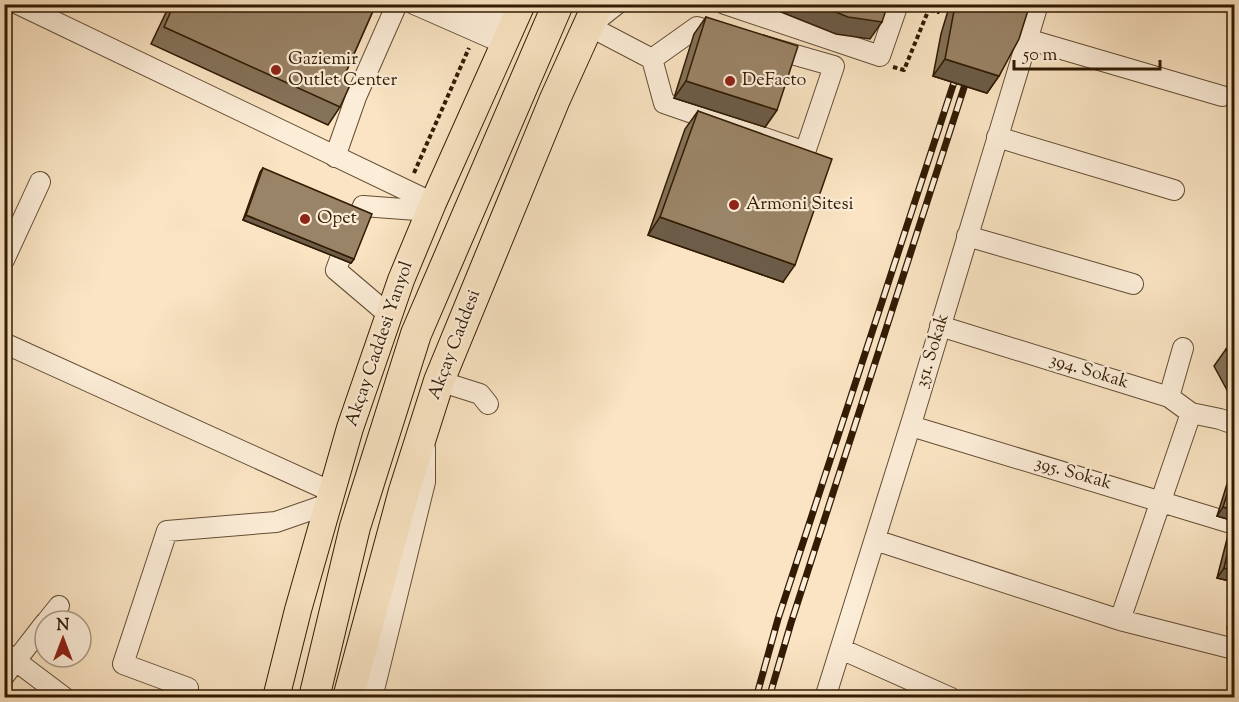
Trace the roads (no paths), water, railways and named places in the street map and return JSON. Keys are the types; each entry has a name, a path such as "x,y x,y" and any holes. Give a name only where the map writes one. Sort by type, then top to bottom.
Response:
{"highway":[{"name":"Akçay Caddesi","path":"314,698 355,527 416,334 558,4"},
{"name":"Akçay Caddesi","path":"348,698 376,592 439,381 551,109 594,15"}],"main road":[{"name":"Akçay Caddesi Yanyol","path":"276,698 298,610 350,428 389,315 431,207 513,25"}],"street":[{"path":"18,4 406,190 431,207"},
{"path":"335,157 356,97 397,4"},
{"path":"414,4 477,32 513,25"},
{"path":"462,4 513,25"},
{"path":"617,4 594,15 652,58 664,103 805,152 834,66 697,27 652,58"},
{"path":"725,4 879,56 898,4"},
{"name":"351. Sokak","path":"825,698 1038,4"},
{"path":"1027,39 1222,96"},
{"path":"997,137 1174,190"},
{"path":"4,260 40,182"},
{"path":"359,215 363,206 431,207"},
{"path":"967,236 1132,284"},
{"path":"340,259 336,270 389,315"},
{"name":"394. Sokak","path":"940,326 1169,397 1191,413 1220,418 1234,424"},
{"path":"4,342 330,498"},
{"path":"1169,397 1183,348"},
{"path":"439,381 480,394 488,404"},
{"path":"1120,620 1191,413"},
{"path":"372,698 425,482 426,424"},
{"name":"395. Sokak","path":"910,426 1234,524"},
{"path":"188,688 123,664 168,531 276,522 330,498"},
{"path":"875,540 1120,620 1234,649"},
{"path":"33,636 8,663 65,698"},
{"path":"841,649 951,698"}],"railway":[{"path":"756,698 778,619 959,67"},
{"path":"769,698 791,623 970,69"}],"place":[{"name":"Gaziemir Outlet Center","path":"276,70"},
{"name":"DeFacto","path":"730,81"},
{"name":"Armoni Sitesi","path":"734,205"},
{"name":"Opet","path":"305,219"}]}
